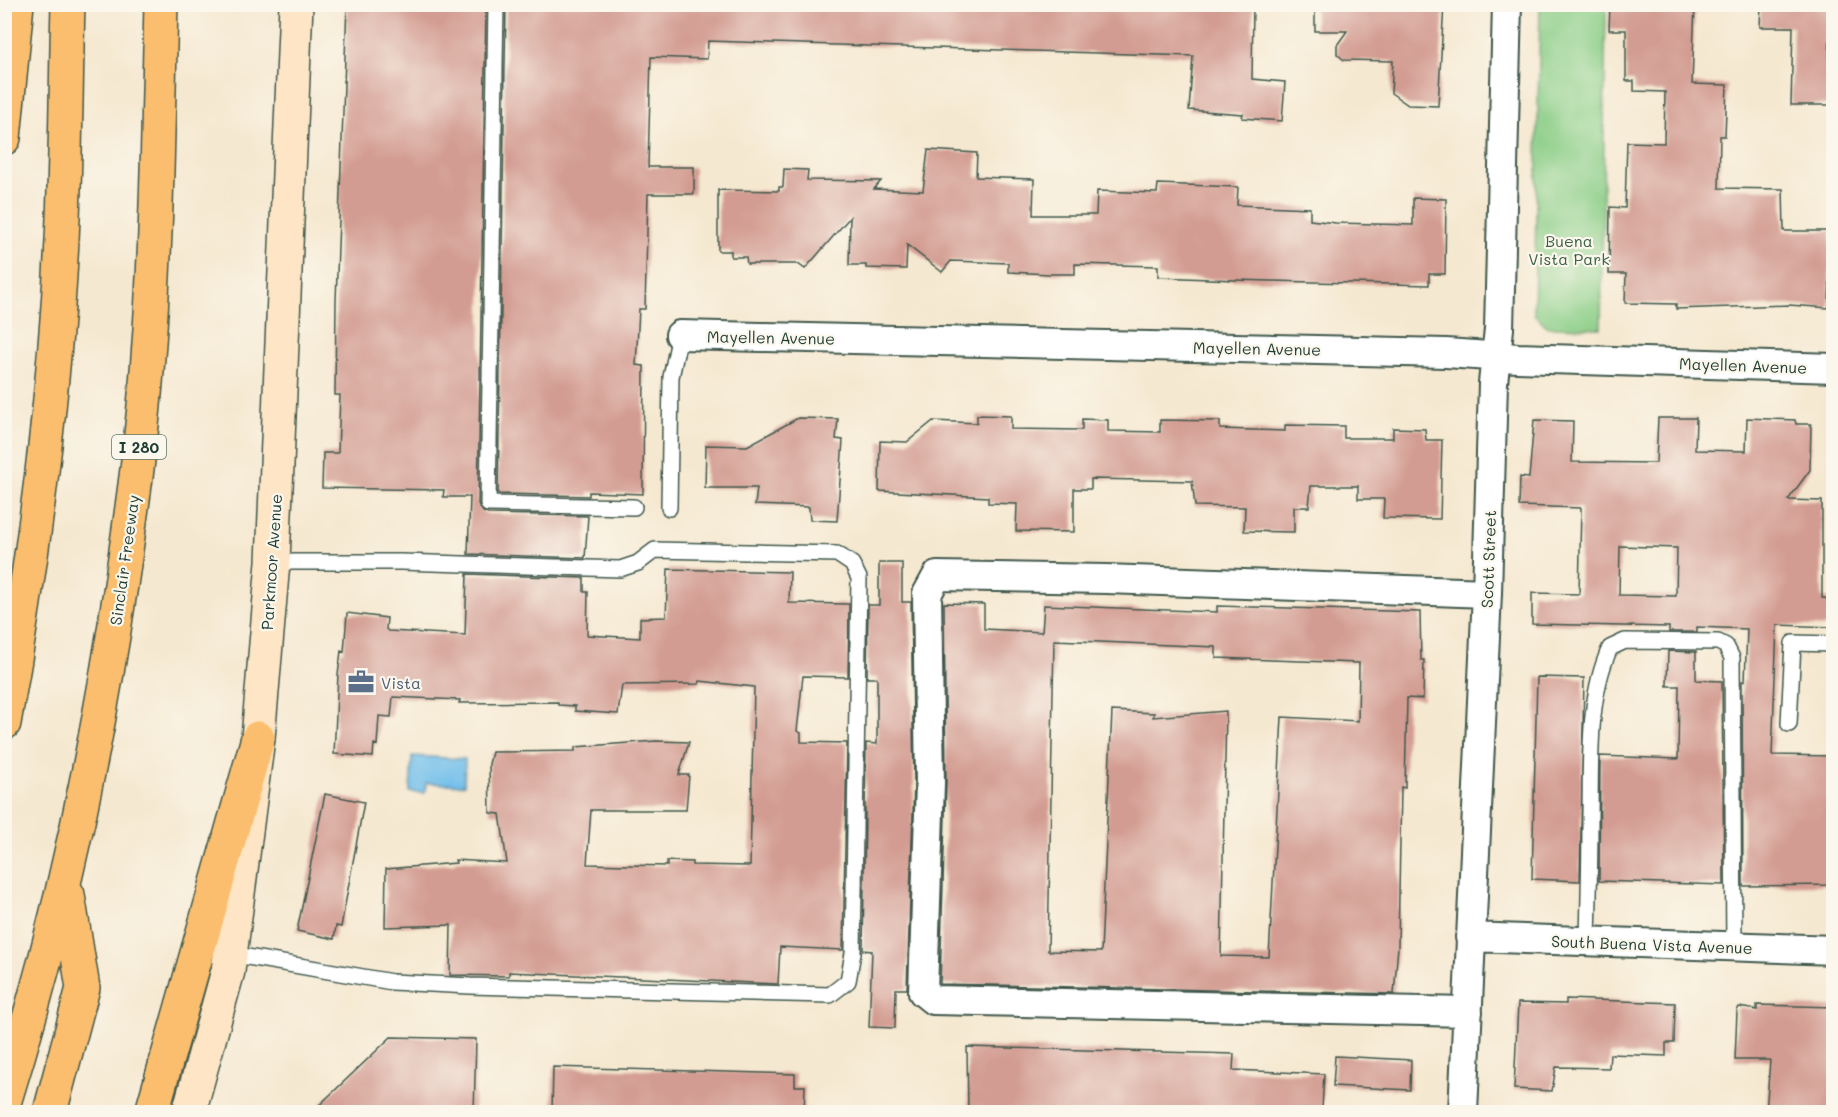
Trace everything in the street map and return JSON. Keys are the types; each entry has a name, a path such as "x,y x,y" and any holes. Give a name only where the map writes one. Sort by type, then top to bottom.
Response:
{"highway":[{"path":"4,138 18,4"},
{"path":"4,723 25,607 54,348 63,219 68,4"},
{"name":"Sinclair Freeway","path":"4,1103 33,1012 66,884 90,771 131,518 148,360 156,228 161,4"},
{"path":"152,1113 258,738"},
{"path":"50,1113 83,988 66,884"}],"street":[{"name":"Parkmoor Avenue","path":"189,1113 228,971 258,738 273,562 296,4"},
{"name":"Scott Street","path":"1463,1113 1499,329 1507,4"},
{"name":"Mayellen Avenue","path":"680,335 1446,352 1496,357 1833,368"},
{"path":"1468,1012 933,1000 923,992 930,783 927,594 937,576 1106,579 1487,593"},
{"name":"South Buena Vista Avenue","path":"1470,937 1833,950"}],"lane":[{"path":"496,4 488,504 634,507"},
{"path":"669,508 671,377 680,335"},
{"path":"230,954 392,982 719,994 830,995 848,981 853,953 859,578 852,564 837,554 655,550 638,563 620,569 401,562 273,562"},
{"path":"1588,941 1591,754 1596,704 1605,659 1610,648 1625,641 1699,641 1718,642 1726,646 1732,658 1734,947"},
{"path":"1789,724 1793,643 1833,644"}],"green space":[{"name":"Buena Vista Park","path":"1540,5 1606,5 1601,328 1548,327 1534,314"}],"water":[{"path":"412,756 465,759 464,785 426,783 425,793 410,792"}],"building":[{"path":"347,4 486,4 478,504 483,512 488,514 588,516 585,558 468,554 470,497 443,497 444,490 322,488 323,453 338,453 340,395 335,395 336,301"},
{"path":"506,4 1253,4 1252,79 1285,82 1282,121 1242,118 1243,114 1189,110 1193,56 708,41 707,59 651,57 648,167 694,167 694,194 648,194 645,309 639,309 636,365 644,366 643,494 589,492 589,496 498,494"},
{"path":"1315,4 1444,4 1438,106 1408,105 1391,93 1393,61 1344,60 1337,54 1337,45 1347,31 1315,31"},
{"path":"1610,4 1695,4 1692,84 1727,85 1725,136 1720,136 1719,188 1783,189 1784,231 1831,231 1829,308 1789,305 1676,309 1676,304 1625,303 1626,274 1609,274 1610,207 1625,208 1627,142 1664,143 1665,92 1634,91 1634,81 1626,81 1626,30 1609,30"},
{"path":"1761,4 1833,4 1829,71 1833,71 1833,105 1791,105 1793,27 1760,27"},
{"path":"928,150 977,153 976,177 1034,179 1033,215 1096,215 1097,191 1157,193 1158,184 1238,187 1237,205 1310,208 1310,220 1336,223 1413,225 1413,198 1446,199 1445,274 1429,274 1429,285 1158,277 1158,266 1075,264 1075,274 1050,274 1008,272 1008,263 951,261 942,272 907,245 906,269 866,268 866,265 849,265 850,217 805,269 798,264 747,264 746,257 731,257 731,251 718,251 718,190 779,191 779,187 783,187 784,169 808,170 807,180 881,181 874,189 923,191"},
{"path":"977,415 1011,416 1011,429 1082,430 1082,419 1108,420 1108,431 1160,432 1160,420 1220,421 1220,429 1285,431 1285,425 1344,426 1344,438 1393,438 1393,428 1425,429 1426,440 1442,440 1440,519 1383,518 1384,499 1358,499 1358,486 1311,486 1309,507 1294,507 1294,532 1244,531 1245,507 1195,506 1192,481 1091,479 1091,489 1074,489 1074,532 1016,531 1017,504 988,503 988,497 879,491 880,441 907,442 933,421 977,423"},
{"path":"798,418 838,419 836,439 843,440 837,521 810,520 809,507 755,505 757,488 705,488 706,445 747,446"},
{"path":"1658,418 1696,418 1695,450 1746,451 1747,418 1795,420 1796,424 1811,424 1810,470 1788,500 1822,501 1822,598 1833,599 1833,627 1777,625 1772,755 1833,756 1833,885 1743,886 1742,681 1745,681 1747,629 1697,627 1697,632 1669,632 1669,627 1532,624 1532,593 1579,594 1581,508 1519,506 1520,477 1529,478 1534,420 1573,421 1572,462 1656,463","holes":["1620,546 1677,548 1676,596 1619,595"]},
{"path":"879,563 902,563 902,602 911,602 914,783 907,989 896,989 895,1028 869,1027 872,951 863,950 866,743 877,744 877,678 867,678 868,605 879,605"},
{"path":"668,569 790,572 789,603 849,604 848,677 803,676 797,731 801,733 801,742 847,743 843,950 780,947 778,984 509,972 509,976 450,975 451,925 385,927 386,869 456,863 455,860 507,863 500,814 490,813 489,764 492,752 575,751 575,747 656,741 689,742 679,775 689,775 686,810 591,810 587,864 667,866 667,861 692,862 692,865 750,866 754,687 700,681 699,684 622,685 618,714 575,711 575,706 558,705 558,702 459,703 460,700 393,697 391,717 379,716 377,745 374,744 373,757 334,754 338,675 341,651 344,652 347,613 387,618 386,629 388,631 465,635 467,574 584,578 584,592 588,592 587,635 640,638 640,618 666,617"},
{"path":"944,603 984,604 984,629 1042,632 1044,605 1217,612 1217,606 1420,612 1421,660 1424,660 1423,699 1407,698 1405,788 1401,787 1398,947 1394,994 940,984 946,783","holes":["1054,640 1216,647 1216,658 1359,663 1358,721 1282,717 1269,957 1221,956 1226,711 1153,717 1154,713 1112,711 1101,952 1048,951"]},
{"path":"1668,651 1696,652 1696,680 1722,681 1724,885 1599,881 1600,756 1678,759 1679,686 1667,686"},
{"path":"1537,677 1584,678 1580,881 1532,879"},
{"path":"325,794 364,802 341,927 336,926 334,939 297,931"},
{"path":"1566,999 1675,1003 1674,1043 1666,1043 1666,1056 1610,1054 1609,1068 1556,1067 1552,1091 1514,1089 1518,1003 1566,1004"},
{"path":"1757,1005 1833,1007 1833,1113 1766,1113 1770,1060 1735,1060 1737,1011 1739,1007 1757,1010"},
{"path":"391,1037 476,1039 474,1113 311,1113"},
{"path":"967,1047 1234,1054 1233,1070 1324,1074 1322,1109 1310,1109 1307,1113 968,1113"},
{"path":"1335,1056 1411,1060 1410,1090 1333,1086"},
{"path":"553,1067 795,1074 795,1086 805,1086 804,1113 552,1113"}],"place":[{"name":"Vista","path":"361,682"}]}
